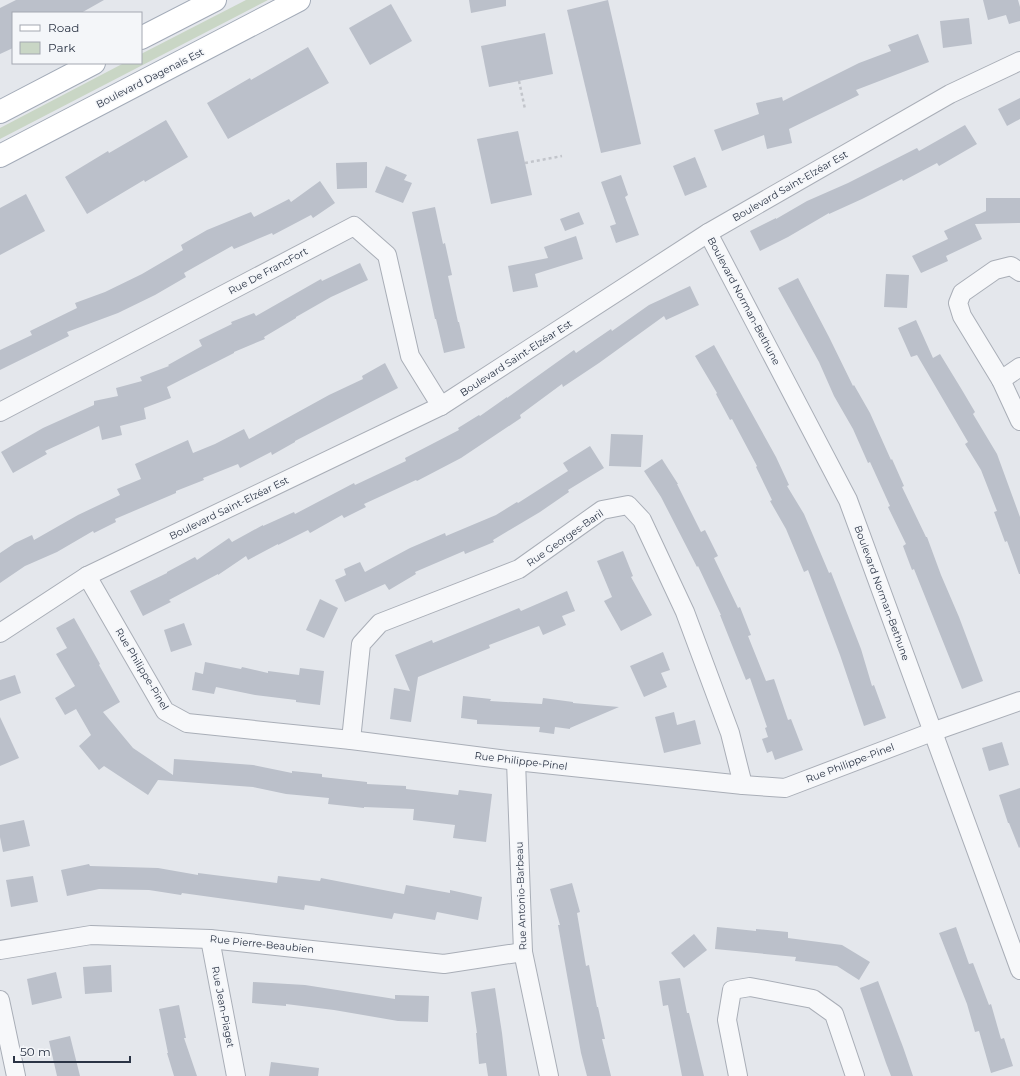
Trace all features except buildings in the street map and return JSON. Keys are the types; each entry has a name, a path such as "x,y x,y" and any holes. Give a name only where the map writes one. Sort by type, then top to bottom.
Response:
{"main road":[{"path":"142,37 215,0"},
{"name":"Boulevard Dagenais Est","path":"0,156 300,0"},
{"path":"0,112 92,64"}],"street":[{"name":"Boulevard Saint-Elzéar Est","path":"0,633 87,576 441,406 708,233 950,94 1020,61"},
{"name":"Rue De FrancFort","path":"0,412 354,226 387,255 410,356 441,406"},
{"name":"Boulevard Norman-Bethune","path":"708,233 848,500 1020,970"},
{"path":"1020,272 1011,266 995,270 962,293 958,303 962,316 1001,380 1020,421"},
{"path":"1001,380 1020,367"},
{"name":"Rue Georges-Baril","path":"351,740 361,644 380,623 519,570 602,510 628,505 642,520 685,612 730,733 743,785"},
{"name":"Rue Philippe-Pinel","path":"87,576 165,711 187,723 351,740 516,761 743,785 785,788 932,732 1020,701"},
{"name":"Rue Antonio-Barbeau","path":"516,761 523,952 549,1076"},
{"name":"Rue Pierre-Beaubien","path":"0,950 91,935 210,939 444,964 523,952"},
{"name":"Rue Jean-Piaget","path":"210,939 236,1076"},
{"path":"738,1076 727,1020 732,990 750,987 813,999 834,1014 855,1076"},
{"path":"0,1000 16,1076"}],"path":[{"path":"519,81 525,109"},
{"path":"525,163 562,156"}],"green space":[{"path":"246,0 268,0 0,139 0,128 122,64 142,64 142,53"}]}
